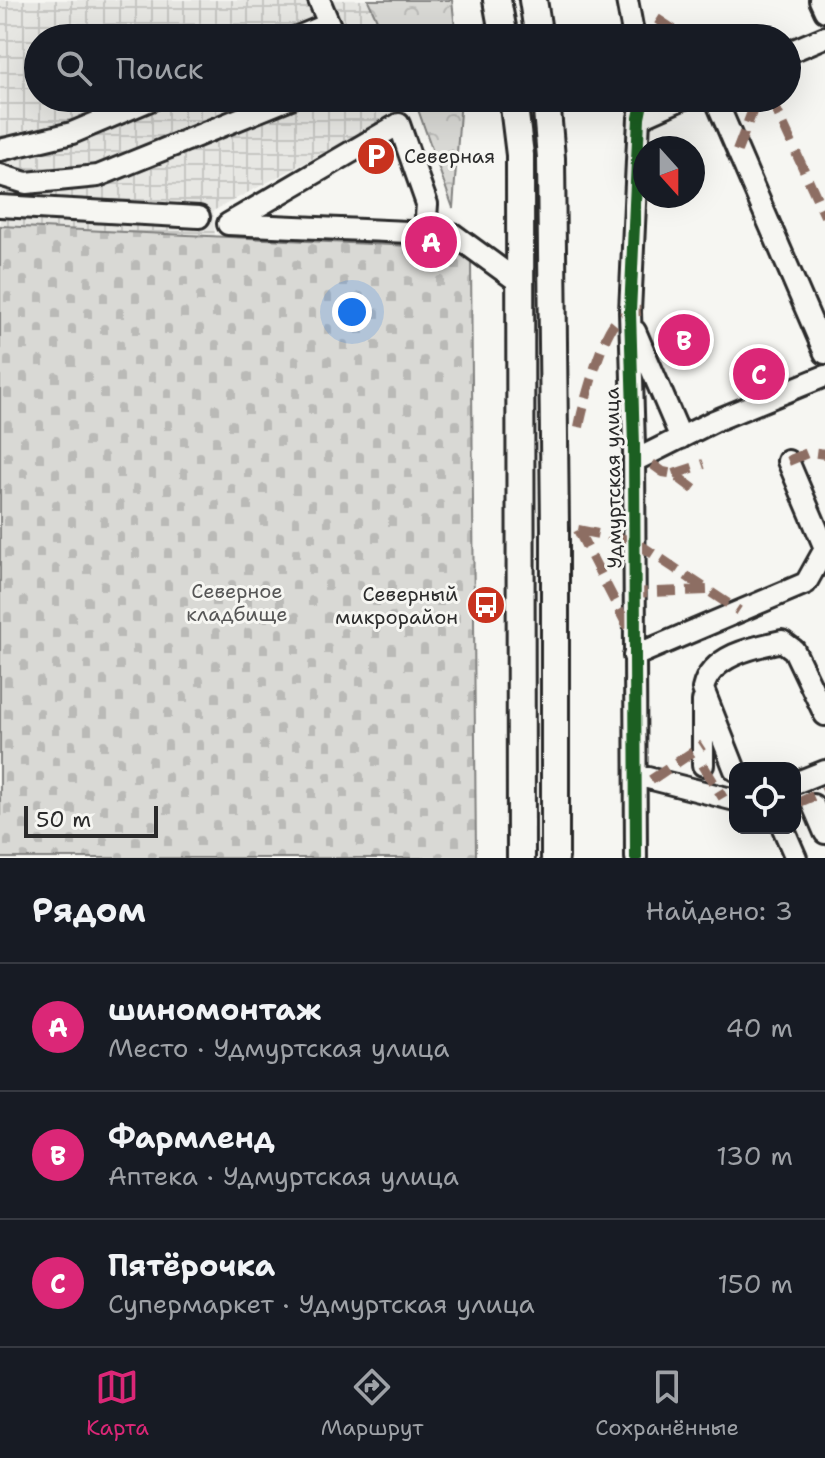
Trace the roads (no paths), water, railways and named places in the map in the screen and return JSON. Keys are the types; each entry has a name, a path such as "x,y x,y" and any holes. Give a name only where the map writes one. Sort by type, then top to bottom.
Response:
{"main road":[{"path":"497,0 501,24"},
{"path":"533,0 537,24"},
{"path":"515,112 520,155 521,858"},
{"path":"547,112 551,158 555,858"},
{"path":"521,688 555,688"}],"street":[{"path":"319,0 329,24"},
{"path":"627,0 631,24"},
{"path":"820,0 825,11"},
{"path":"801,47 825,37"},
{"path":"0,150 72,133 122,112"},
{"path":"0,175 26,183 98,176 256,112"},
{"name":"Удмуртская улица","path":"636,858 634,461 630,321 641,112"},
{"path":"721,112 825,353"},
{"path":"425,232 427,204 399,124 228,224 453,234 520,283"},
{"path":"0,206 199,217"},
{"path":"630,321 681,438"},
{"path":"634,461 714,421 825,376"},
{"path":"634,656 806,583 825,549 788,461"},
{"path":"703,765 705,678 726,659 757,646 782,641 794,650 825,715"},
{"path":"703,689 732,762"},
{"path":"801,781 825,771"},
{"path":"636,775 729,798"},
{"path":"813,805 825,833"},
{"path":"786,834 796,858"}],"place":[{"name":"Северная","path":"376,156"},
{"name":"шиномонтаж","path":"431,242"},
{"name":"Фармленд","path":"684,340"},
{"name":"Пятёрочка","path":"759,374"},
{"name":"Северный микрорайон","path":"486,605"}],"park label":[{"name":"Северное кладбище","path":"237,602"}]}
